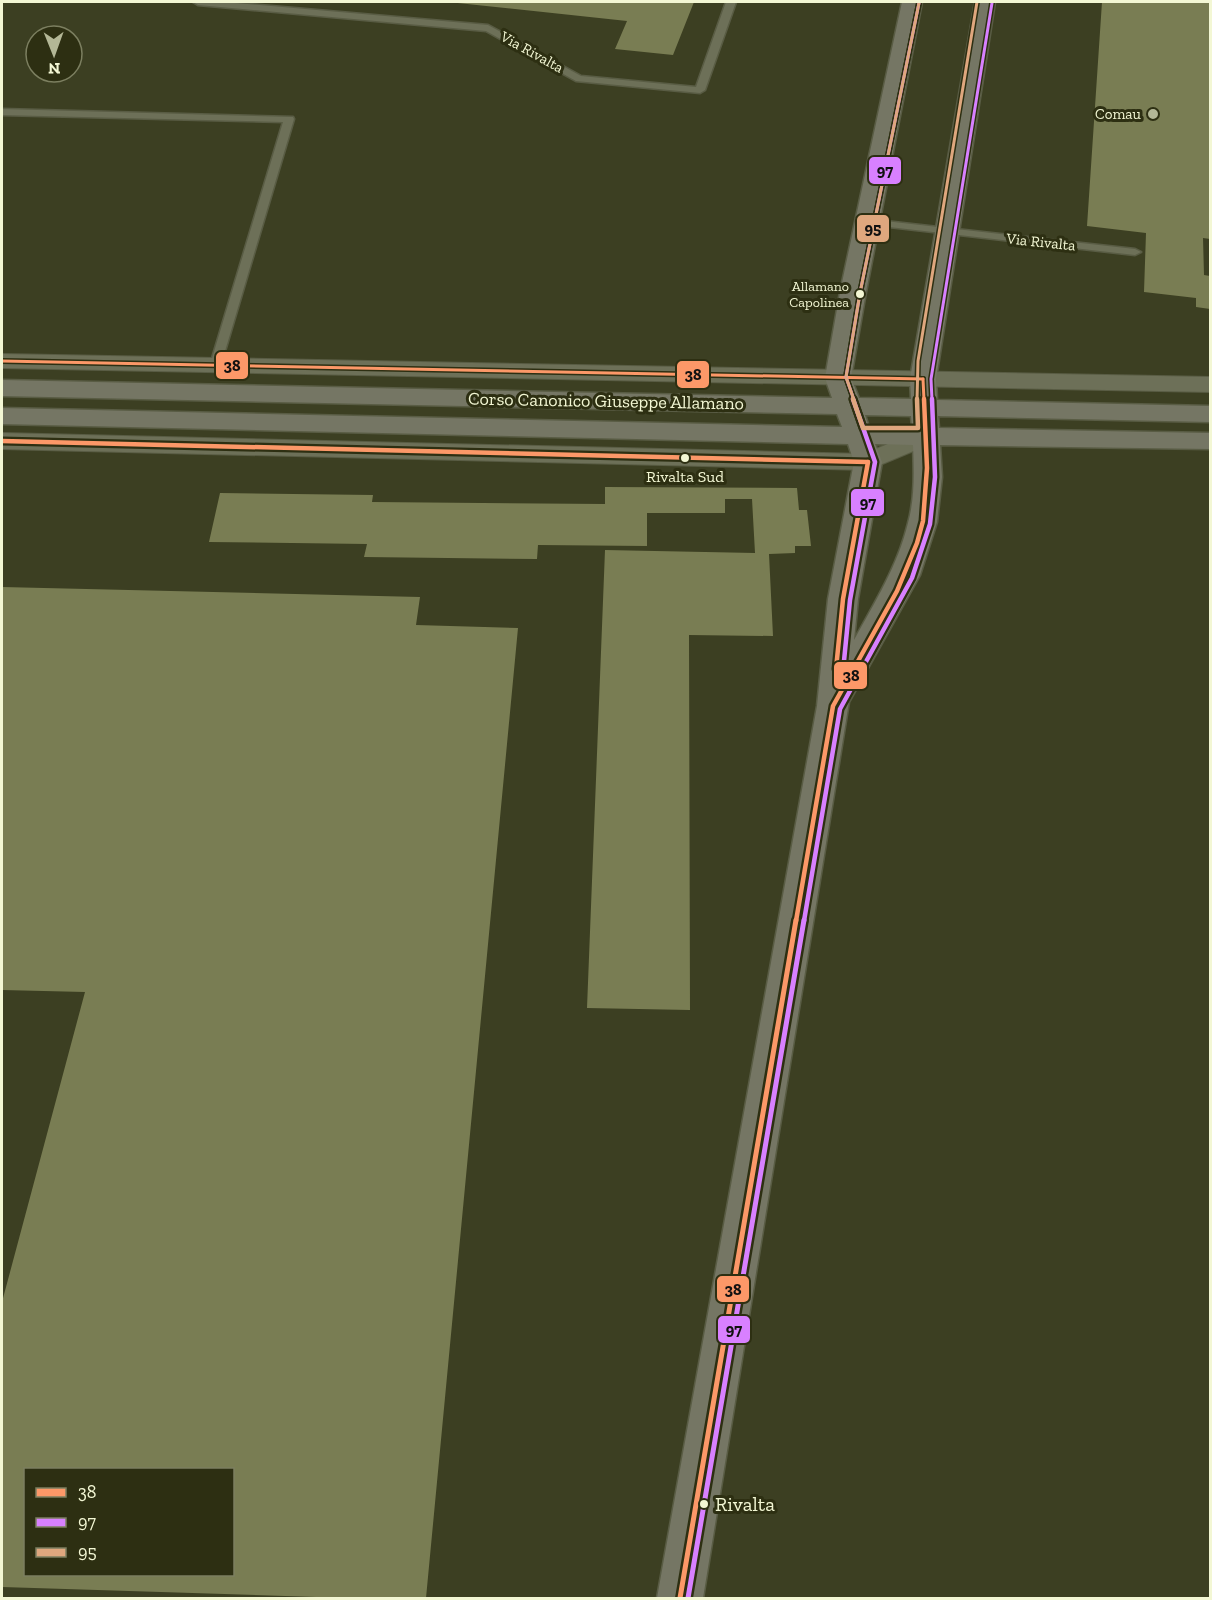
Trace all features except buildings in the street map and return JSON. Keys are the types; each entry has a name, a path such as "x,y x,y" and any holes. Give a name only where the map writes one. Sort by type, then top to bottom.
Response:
{"street":[{"path":"680,1599 833,706 843,599 863,449 838,378 912,2"},
{"path":"833,706 905,575 924,514 928,477 923,379 985,2"},
{"name":"Corso Canonico Giuseppe Allamano","path":"2,361 1210,385"},
{"name":"Corso Canonico Giuseppe Allamano","path":"2,388 847,406 925,422 1210,441"},
{"name":"Corso Canonico Giuseppe Allamano","path":"2,441 863,449 925,422 1210,414"},
{"name":"Corso Canonico Giuseppe Allamano","path":"2,416 863,449"}],"lane":[{"name":"Via Rivalta","path":"198,2 488,28 579,79 700,90 731,2"},
{"path":"2,111 290,119 216,365"},
{"name":"Via Rivalta","path":"867,222 1135,252"}],"transit line":[{"name":"95","path":"919,3 860,293 846,377 863,428 918,428 916,379 918,361 977,2"},
{"name":"97","path":"843,671 850,600 875,462 846,377 860,293 919,3"},
{"name":"97","path":"688,1598 840,709 912,578 930,524 935,477 931,379 992,3"},
{"name":"38","path":"2,361 923,379"},
{"name":"38","path":"680,1598 833,706 897,591 917,543 923,521 927,486 923,379"},
{"name":"38","path":"2,441 868,462"},
{"name":"38","path":"836,669 843,599 868,462"}],"place":[{"name":"Comau","path":"1153,114"},
{"name":"Allamano Capolinea","path":"860,294"},
{"name":"Rivalta Sud","path":"685,458"},
{"name":"Rivalta","path":"704,1504"}]}
